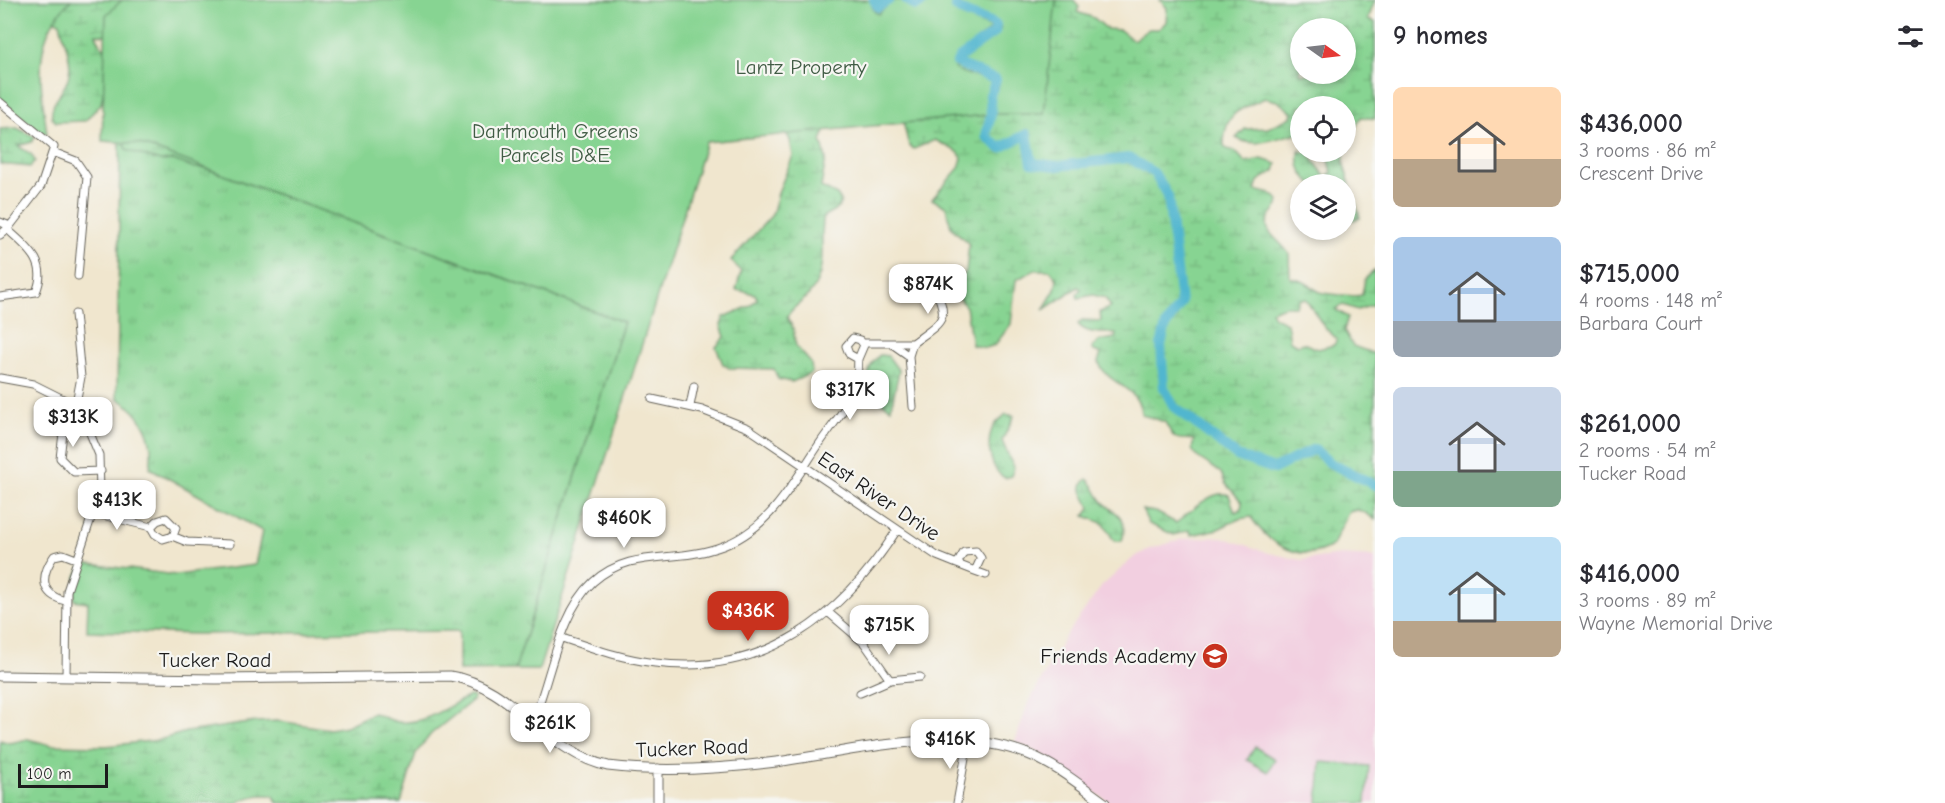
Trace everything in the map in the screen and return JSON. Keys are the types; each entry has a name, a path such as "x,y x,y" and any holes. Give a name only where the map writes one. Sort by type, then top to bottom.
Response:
{"main road":[{"name":"Tucker Road","path":"0,676 237,679 450,676 484,686 563,746 591,762 616,767 658,769 738,766 914,742 968,742 1002,747 1034,757 1105,803"},
{"path":"658,769 658,803"}],"street":[{"path":"0,102 53,150 76,161 87,177 78,276"},
{"path":"0,235 41,186 53,150"},
{"path":"0,222 37,258 38,285 34,293 0,297"},
{"path":"913,407 909,356 913,344 944,318 943,304 933,285"},
{"path":"75,314 81,377 72,407 65,417 60,458 74,472 101,471"},
{"path":"858,359 849,353 846,345 854,338 863,343 913,344"},
{"path":"532,723 577,601 602,573 632,559 704,552 741,539 769,515 805,467 854,390 858,359 864,350 863,343"},
{"path":"892,344 909,356"},
{"path":"0,378 40,386 72,407 93,436 101,471 100,491 76,559 66,601 66,677"},
{"path":"690,406 694,386"},
{"name":"East River Drive","path":"652,399 690,406 748,428 938,556 986,575"},
{"path":"94,513 151,527 158,537 168,539 176,528 170,520 162,518 151,527"},
{"path":"562,638 642,661 690,665 732,659 769,648 799,634 829,613 861,580 897,530"},
{"path":"172,536 197,544 230,544"},
{"name":"East River Drive","path":"957,564 964,552 974,550 981,558 975,571"},
{"path":"66,601 54,598 48,593 45,585 47,565 54,556 63,554 76,559"},
{"path":"829,613 864,643 890,680"},
{"path":"860,693 890,680 920,677"},
{"path":"957,803 968,742"}],"shaded area":[{"name":"Friends Academy","path":"1222,537 1269,553 1301,560 1341,555 1375,557 1375,803 1110,803 1039,753 1015,742 1027,706 1064,638 1102,586 1133,558 1147,550 1182,539"}],"green space":[{"path":"0,0 71,0 49,30 44,46 41,80 47,134 42,134 0,99"},
{"path":"41,0 131,0 215,168 195,168 173,160 160,161 126,150 122,136 118,37 96,34 100,44 111,56 101,104 85,121 56,122 52,118 53,107 66,84 70,65 60,22 52,20"},
{"name":"Dartmouth Greens Parcels D&E","path":"122,0 870,0 874,11 878,14 894,0 903,0 917,8 929,0 953,0 953,8 960,15 992,28 956,57 954,68 993,83 987,93 987,115 706,142 539,670 515,670 624,322 140,144 102,141 106,15"},
{"name":"Lantz Property","path":"465,0 1074,0 1079,7 1077,12 1094,18 1107,29 1120,30 1133,40 1149,29 1159,29 1166,22 1167,8 1160,0 1375,0 1368,20 1375,22 1375,119 1361,117 1356,127 1356,96 1290,96 1290,111 1277,101 1265,98 1234,114 1227,126 1224,143 1225,148 1236,152 1245,162 1262,159 1277,164 1275,171 1258,181 1255,190 1271,194 1279,200 1278,206 1267,222 1267,227 1289,254 1290,278 1303,281 1323,293 1359,296 1362,295 1365,279 1375,270 1375,304 1358,310 1343,305 1335,309 1348,317 1344,330 1353,346 1375,354 1375,520 1362,511 1355,510 1348,513 1333,545 1321,551 1310,553 1287,549 1267,536 1251,517 1239,519 1218,529 1191,535 1190,530 1174,535 1149,524 1142,510 1156,512 1176,523 1215,495 1229,495 1235,512 1241,509 1242,502 1225,483 1221,473 1196,456 1192,449 1194,440 1175,438 1165,422 1142,415 1135,397 1103,370 1098,362 1101,354 1094,351 1092,347 1099,341 1115,338 1116,334 1085,330 1078,324 1082,320 1101,321 1100,312 1111,307 1105,298 1093,295 1078,298 1077,294 1081,289 1078,287 1043,310 1055,290 1057,279 1050,270 1035,270 1016,280 1011,324 995,345 986,348 972,345 966,307 953,290 966,272 969,244 951,227 946,207 932,199 959,168 962,158 958,152 935,140 914,149 909,146 903,122 826,130 821,140 826,158 821,187 837,195 841,201 838,208 824,216 821,266 817,282 787,317 793,328 796,346 811,363 812,373 792,382 778,379 774,369 729,368 723,364 716,347 725,337 721,325 724,317 750,306 757,299 755,294 736,290 741,272 731,260 772,215 793,156 790,140 785,131 747,111 473,266 454,252","holes":["1300,299 1306,299 1324,327 1337,339 1334,345 1318,349 1303,343 1297,345 1290,341 1287,323 1274,317 1271,311 1285,306 1296,306"]},
{"path":"958,0 1056,0 1044,114 994,114 993,96 999,85 998,79 962,61 996,36 1001,28 993,19 963,9"},
{"path":"1290,117 1290,136 1252,143 1236,138 1245,129 1268,128"},
{"path":"17,128 35,137 32,142 18,146 31,154 35,161 30,167 0,164 0,129"},
{"path":"120,142 140,144 624,322 515,670 459,671 459,631 197,634 87,631 88,602 74,600 76,577 82,563 176,575 255,565 262,531 150,468 151,447 145,427 134,411 117,398"},
{"path":"1299,162 1315,162 1323,174 1303,174"},
{"path":"1330,162 1344,162 1347,174 1330,174 1332,172"},
{"path":"1356,205 1360,218 1356,219"},
{"path":"880,355 888,356 899,371 891,408 869,395 867,379 870,368"},
{"path":"1006,414 1014,416 1002,441 1014,468 1011,476 1005,478 993,463 989,442 993,427"},
{"path":"1087,479 1104,503 1121,519 1124,531 1122,541 1114,541 1104,524 1085,516 1090,508 1082,486"},
{"path":"470,696 474,697 473,700 431,734 416,753 401,803 277,803 274,796 259,795 236,803 0,803 0,740 10,743 28,739 51,745 106,746 159,740 186,732 256,722 278,721 330,729 346,726 373,713 389,720 410,722 428,717"},
{"path":"1255,747 1275,759 1268,772 1247,760"},
{"path":"1321,762 1369,766 1366,803 1318,803"}],"waterway":[{"path":"874,0 878,7 889,0"},
{"path":"906,0 916,6 925,0"},
{"path":"955,0 956,7 960,10 996,25 995,32 959,58 957,63 996,80 990,95 991,114 986,136 1000,148 1027,134 1032,163 1057,166 1129,158 1154,173 1168,196 1181,303 1166,325 1161,345 1164,388 1174,407 1237,456 1274,469 1314,449 1330,463 1375,485"}],"place":[{"name":"Friends Academy","path":"1215,656"}]}
